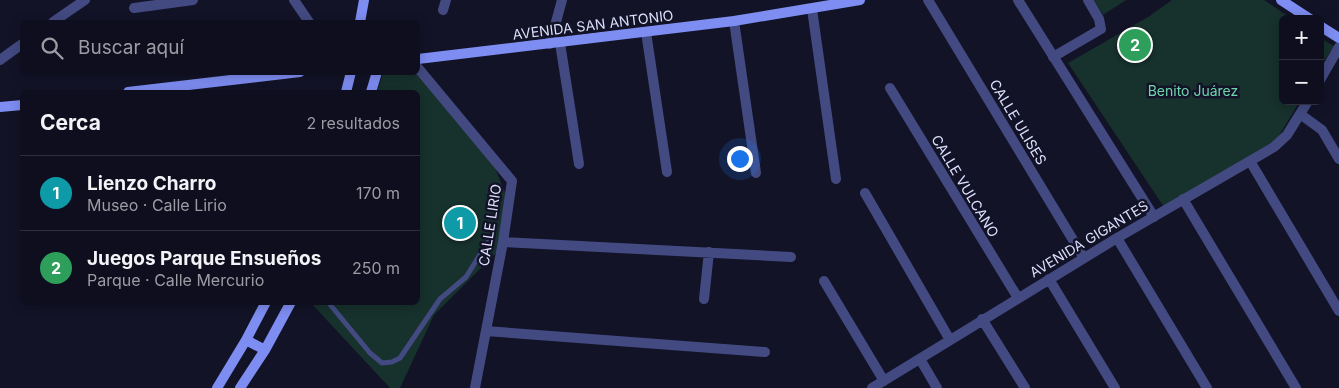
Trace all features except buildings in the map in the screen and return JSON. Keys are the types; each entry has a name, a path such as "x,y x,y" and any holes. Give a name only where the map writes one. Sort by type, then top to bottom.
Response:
{"street":[{"path":"56,20 85,0"},
{"path":"134,8 194,0"},
{"path":"294,0 308,20"},
{"path":"360,20 364,0"},
{"path":"562,0 555,44 579,164"},
{"name":"AVENIDA SAN ANTONIO","path":"420,59 734,21 860,0"},
{"name":"CALLE ULISES","path":"928,0 1084,258"},
{"path":"1018,0 1154,217"},
{"path":"1053,57 1101,29 1099,19 1088,0"},
{"path":"1281,0 1304,15"},
{"path":"812,9 836,179"},
{"path":"734,21 756,173"},
{"path":"1324,29 1339,38"},
{"path":"646,32 667,172"},
{"path":"0,60 20,45"},
{"path":"1324,73 1339,47"},
{"name":"CALLE LIRIO","path":"420,70 512,180 503,242 475,388"},
{"path":"145,90 274,75"},
{"path":"347,90 351,75"},
{"path":"372,90 375,75"},
{"name":"CALLE VULCANO","path":"890,88 1018,298"},
{"path":"0,107 20,105"},
{"name":"AVENIDA GIGANTES","path":"872,388 1117,238 1274,147 1286,135 1306,105"},
{"path":"1300,114 1322,130 1339,159"},
{"path":"1250,161 1339,311"},
{"path":"864,193 950,340"},
{"path":"1183,199 1296,388"},
{"path":"1117,238 1206,388"},
{"path":"503,242 791,256"},
{"path":"704,299 709,252"},
{"path":"1049,279 1115,388"},
{"path":"824,281 884,381"},
{"path":"217,388 264,305"},
{"path":"240,388 264,350 288,305"},
{"path":"982,320 1025,388"},
{"path":"486,331 765,352"},
{"path":"246,340 264,350"},
{"path":"920,359 937,388"}],"lane":[{"path":"330,305 370,353 382,363 392,362 400,358 440,299 466,277 488,242"}],"green space":[{"path":"1094,0 1126,0 1103,15"},
{"name":"Benito Juárez","path":"1172,0 1264,0 1286,15 1279,15 1279,105 1298,105 1274,144 1164,207 1068,63 1148,17"},
{"path":"1324,40 1334,46 1324,61"},
{"path":"420,74 492,160 506,195 498,251 434,315 400,388 390,388 313,305 420,305 420,90 378,90 382,75"}],"place":[{"name":"Juegos Parque Ensueños","path":"1135,45"},
{"name":"Lienzo Charro","path":"460,223"}]}
